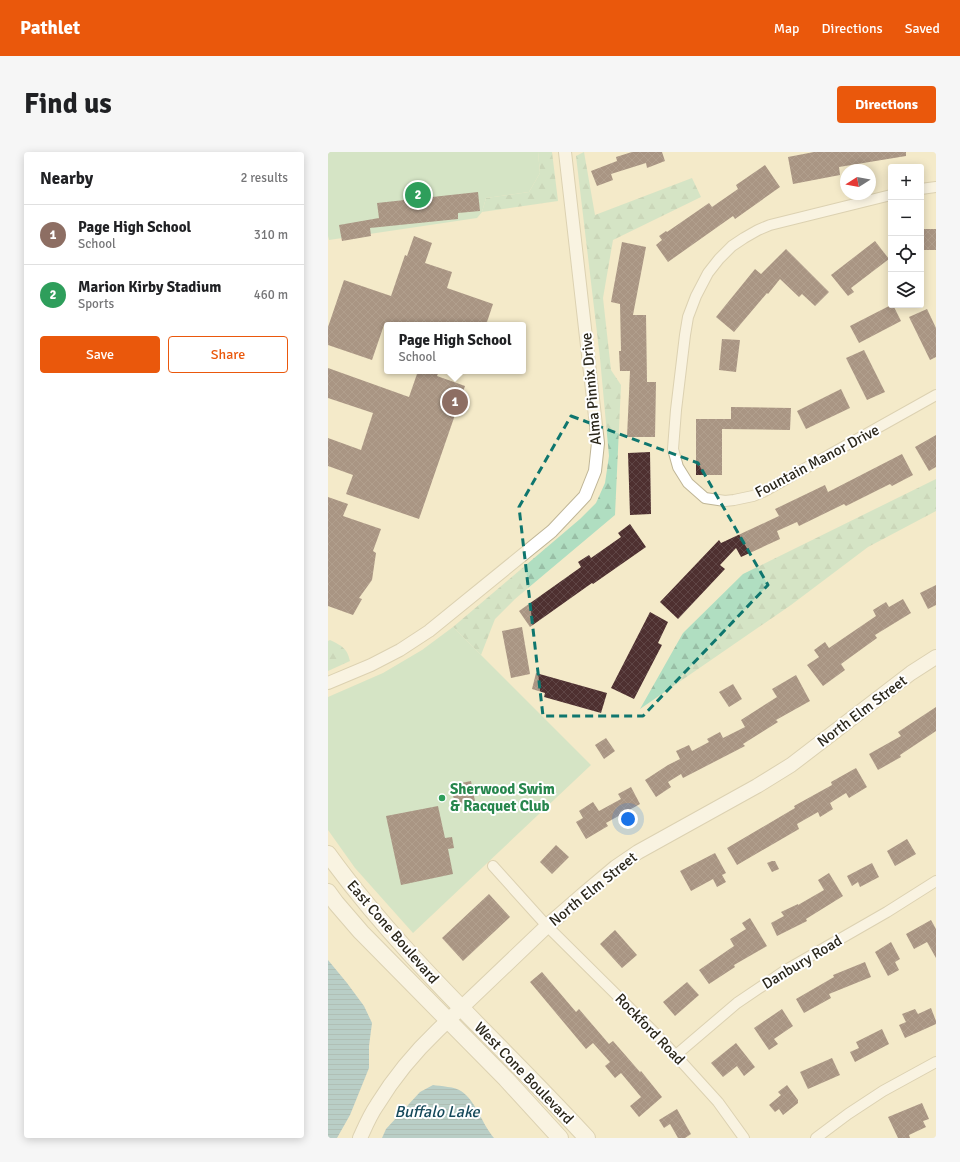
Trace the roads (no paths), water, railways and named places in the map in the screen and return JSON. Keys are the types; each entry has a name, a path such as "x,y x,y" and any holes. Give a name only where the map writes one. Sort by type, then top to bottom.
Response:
{"main road":[{"name":"North Elm Street","path":"360,1138 377,1105 398,1075 422,1046 547,926 616,867 638,852 757,786 791,765 911,673 936,657"},
{"name":"East Cone Boulevard","path":"328,854 380,920 461,1008"},
{"name":"East Cone Boulevard","path":"328,892 361,932 447,1021"},
{"name":"West Cone Boulevard","path":"461,1008 587,1138"},
{"name":"West Cone Boulevard","path":"447,1021 506,1079 560,1138"}],"street":[{"name":"Alma Pinnix Drive","path":"328,683 400,650 431,629 552,530 585,496 595,472 598,443 565,152"},
{"path":"924,189 936,187"},
{"name":"Fountain Manor Drive","path":"888,196 770,225 744,238 732,246 719,259 708,273 696,296 688,317 676,410 673,449 678,467 688,483 704,498 725,501 753,496 763,492 936,395"},
{"name":"Rockford Road","path":"493,866 547,926 676,1055 718,1102 744,1138"},
{"name":"Danbury Road","path":"676,1055 738,1003 786,970 936,882"},
{"path":"816,1138 848,1114 883,1091 936,1062"}],"water":[{"name":"Buffalo Lake","path":"328,960 364,1006 372,1023 369,1046 369,1068 350,1115 337,1138 328,1138"},
{"name":"Buffalo Lake","path":"433,1085 456,1089 466,1095 494,1138 382,1138 386,1129 420,1092"}],"place":[{"name":"Marion Kirby Stadium","path":"418,195"},
{"name":"Page High School","path":"455,402"},
{"name":"Sherwood Swim & Racquet Club","path":"442,798"}]}
